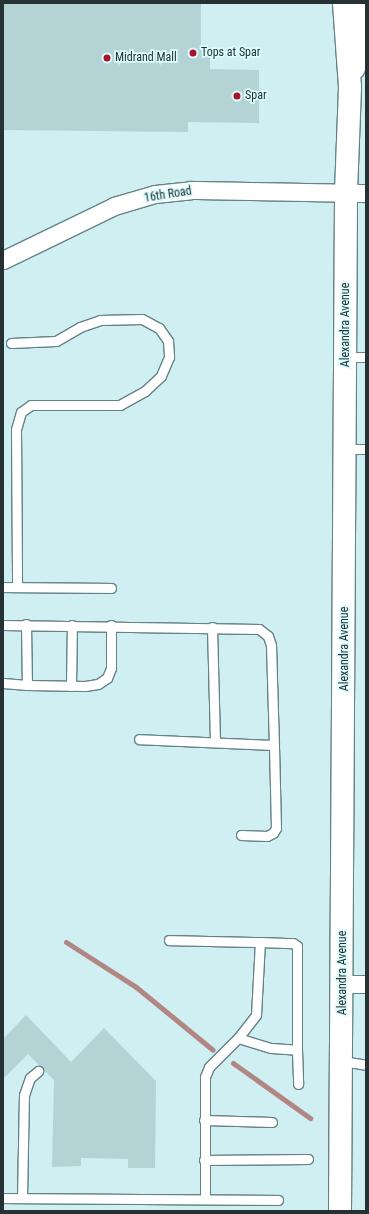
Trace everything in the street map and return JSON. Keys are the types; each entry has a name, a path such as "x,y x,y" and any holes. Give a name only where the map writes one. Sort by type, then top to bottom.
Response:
{"main road":[{"name":"Alexandra Avenue","path":"340,1211 343,984 356,449 356,192 344,3"},
{"name":"Alexandra Avenue","path":"350,87 362,35 362,3"}],"street":[{"name":"16th Road","path":"3,260 114,206 155,194 192,190 356,192"},
{"path":"343,984 366,984"}],"lane":[{"path":"11,343 56,341 80,327 100,320 142,319 160,328 168,341 169,357 161,376 146,391 120,405 31,405 21,412 16,428 17,587"},
{"path":"3,587 111,588"},
{"path":"26,624 27,685"},
{"path":"3,625 26,624 212,627 259,629 268,636 272,645 276,828 273,833 267,836 241,835"},
{"path":"71,686 72,625"},
{"path":"3,683 93,686 107,678 111,668 111,625"},
{"path":"212,627 215,742"},
{"path":"139,739 274,745"},
{"path":"169,940 293,942 298,946 298,1084"},
{"path":"205,1199 205,1077 210,1067 238,1038 256,1014 260,942"},
{"path":"238,1038 271,1048 297,1050"},
{"path":"342,1061 366,1065"},
{"path":"22,1198 25,1091 30,1078 38,1071"},
{"path":"204,1120 272,1122"},
{"path":"204,1160 308,1159"},
{"path":"3,1198 278,1200"}],"building":[{"name":"Midrand Mall","path":"3,3 201,3 201,46 210,46 210,69 259,70 259,123 188,122 188,132 3,130"},
{"path":"26,1015 71,1062 104,1028 156,1081 155,1168 128,1168 128,1159 81,1158 81,1166 52,1167 54,1080 28,1054 3,1079 3,1039"}],"waterway":[{"path":"66,942 136,987 213,1050"},
{"path":"233,1063 310,1118"}],"place":[{"name":"Tops at Spar","path":"193,53"},
{"name":"Midrand Mall","path":"107,58"},
{"name":"Spar","path":"237,96"}]}
